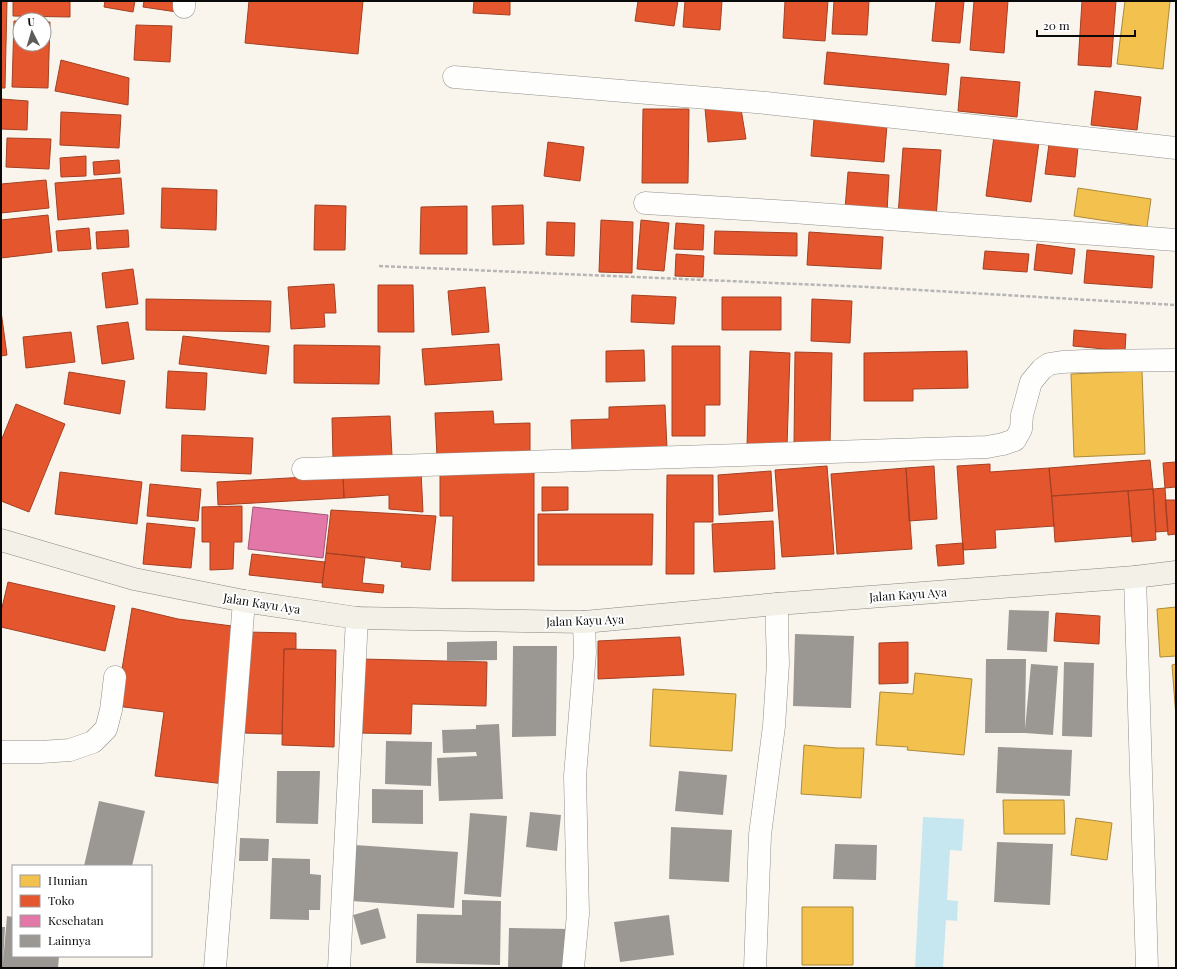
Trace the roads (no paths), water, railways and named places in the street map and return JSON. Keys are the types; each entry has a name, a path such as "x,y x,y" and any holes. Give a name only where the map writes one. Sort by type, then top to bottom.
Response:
{"main road":[{"name":"Jalan Kayu Aya","path":"1,540 134,579 244,601 357,618 584,622 777,604 1135,577 1176,572"}],"street":[{"path":"454,78 766,103 1176,148"},
{"path":"645,203 792,212 1176,240"},
{"path":"303,469 987,447 1015,440 1021,428 1022,415 1031,382 1042,369 1049,364 1085,360 1176,360"},
{"path":"1135,577 1147,968"},
{"path":"215,968 244,601"},
{"path":"755,968 760,835 774,726 778,663 777,604"},
{"path":"339,968 357,618"},
{"path":"573,968 578,914 575,776 585,653 584,622"},
{"path":"1,752 70,750 93,742 106,729 111,710 115,677"}],"water":[{"path":"923,817 964,819 962,851 950,850 947,900 958,901 957,921 946,920 943,968 915,968"}]}
